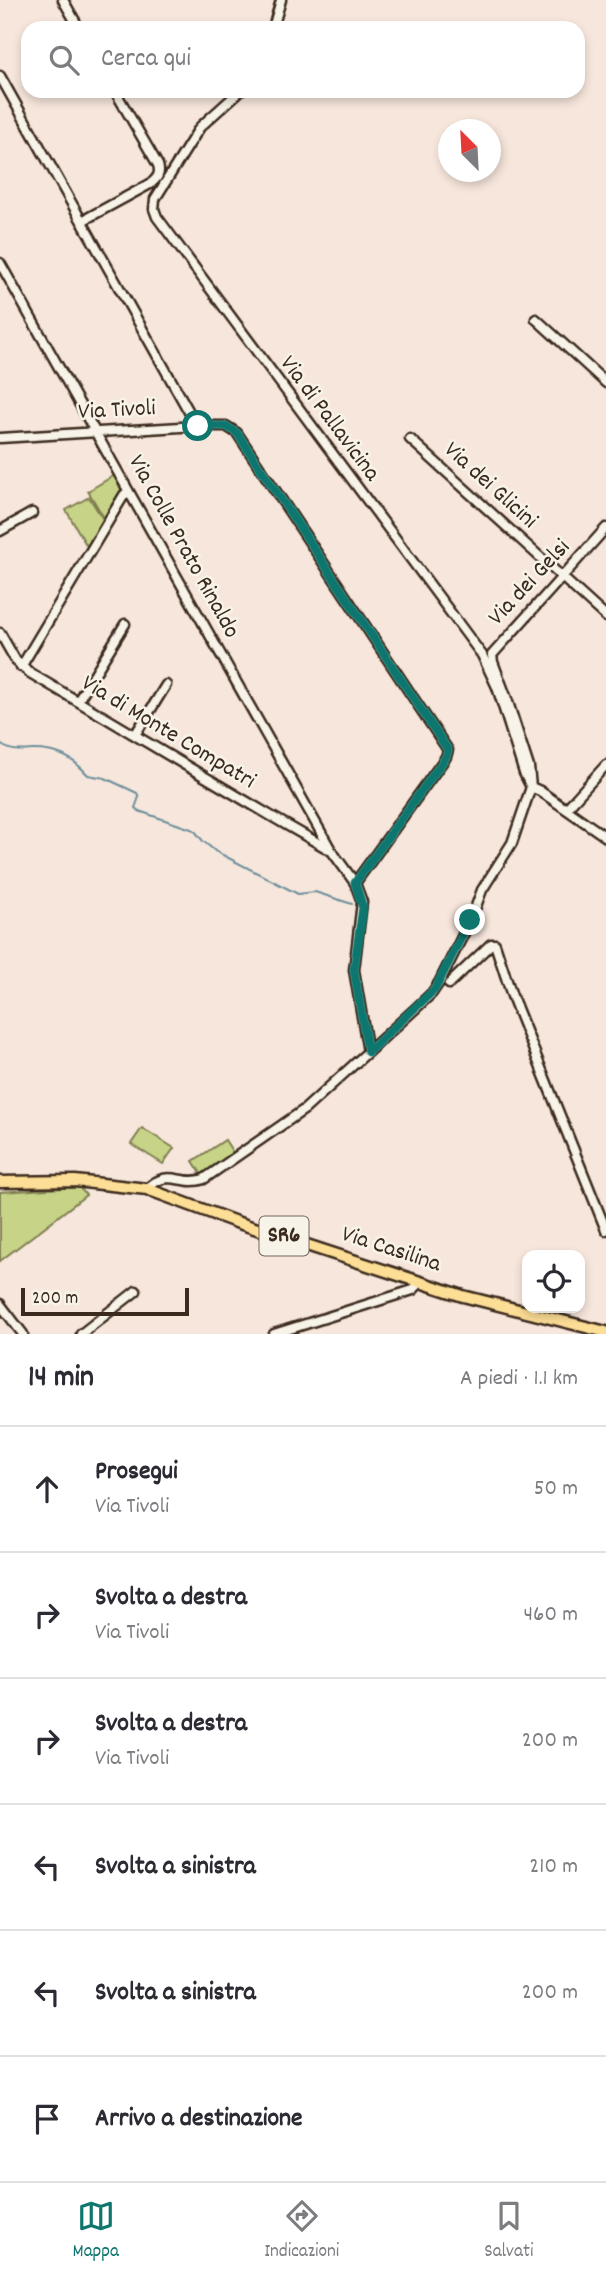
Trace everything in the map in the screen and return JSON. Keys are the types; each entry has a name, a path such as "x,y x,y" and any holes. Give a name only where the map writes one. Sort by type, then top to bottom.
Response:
{"main road":[{"name":"Via Casilina","path":"0,1182 75,1181 147,1189 236,1222 463,1296 606,1332"}],"street":[{"path":"63,0 75,21"},
{"path":"276,21 281,0"},
{"path":"0,76 198,426"},
{"path":"82,221 150,184 159,173 158,165 119,98"},
{"name":"Via di Pallavicina","path":"232,98 200,127 155,199 157,218 482,655 497,687 524,773 531,787"},
{"name":"Via Colle Prato Rinaldo","path":"0,263 331,850 355,883"},
{"path":"536,319 606,383"},
{"name":"Via Tivoli","path":"0,438 198,426 226,426 237,433 448,750 446,757 355,883"},
{"name":"Via dei Glicini","path":"410,439 606,617"},
{"path":"22,667 128,491"},
{"path":"0,531 32,513"},
{"name":"Via dei Gelsi","path":"531,787 529,767 492,656 495,649 606,528"},
{"path":"78,701 125,624"},
{"name":"Via di Monte Compatri","path":"0,633 22,667 331,850"},
{"path":"135,735 166,685"},
{"path":"566,809 606,765"},
{"path":"147,1189 166,1178 175,1177 193,1182 207,1178 293,1118 437,986 482,890 512,843 531,787 606,837"},
{"path":"355,883 363,908 354,970 368,1052"},
{"path":"449,984 491,944 495,944 512,996 606,1230"},
{"path":"274,1334 413,1290 421,1282"},
{"path":"81,1334 136,1291"},
{"path":"0,1304 23,1334"}],"green space":[{"path":"115,475 122,488 104,518 88,491"},
{"path":"89,497 104,521 88,548 66,510"},
{"path":"142,1128 174,1148 163,1164 131,1144"},
{"path":"225,1140 234,1154 202,1175 193,1161"},
{"path":"79,1187 86,1195 0,1261 0,1192"}],"waterway":[{"path":"0,744 12,750 42,750 64,756 88,775 105,778 137,793 139,797 135,808 139,811 194,830 215,851 298,894 315,892 352,904"}],"route":[{"path":"198,426 226,426 237,433 448,750 446,757 355,883 363,908 354,970 368,1052 435,989 470,920"}]}
